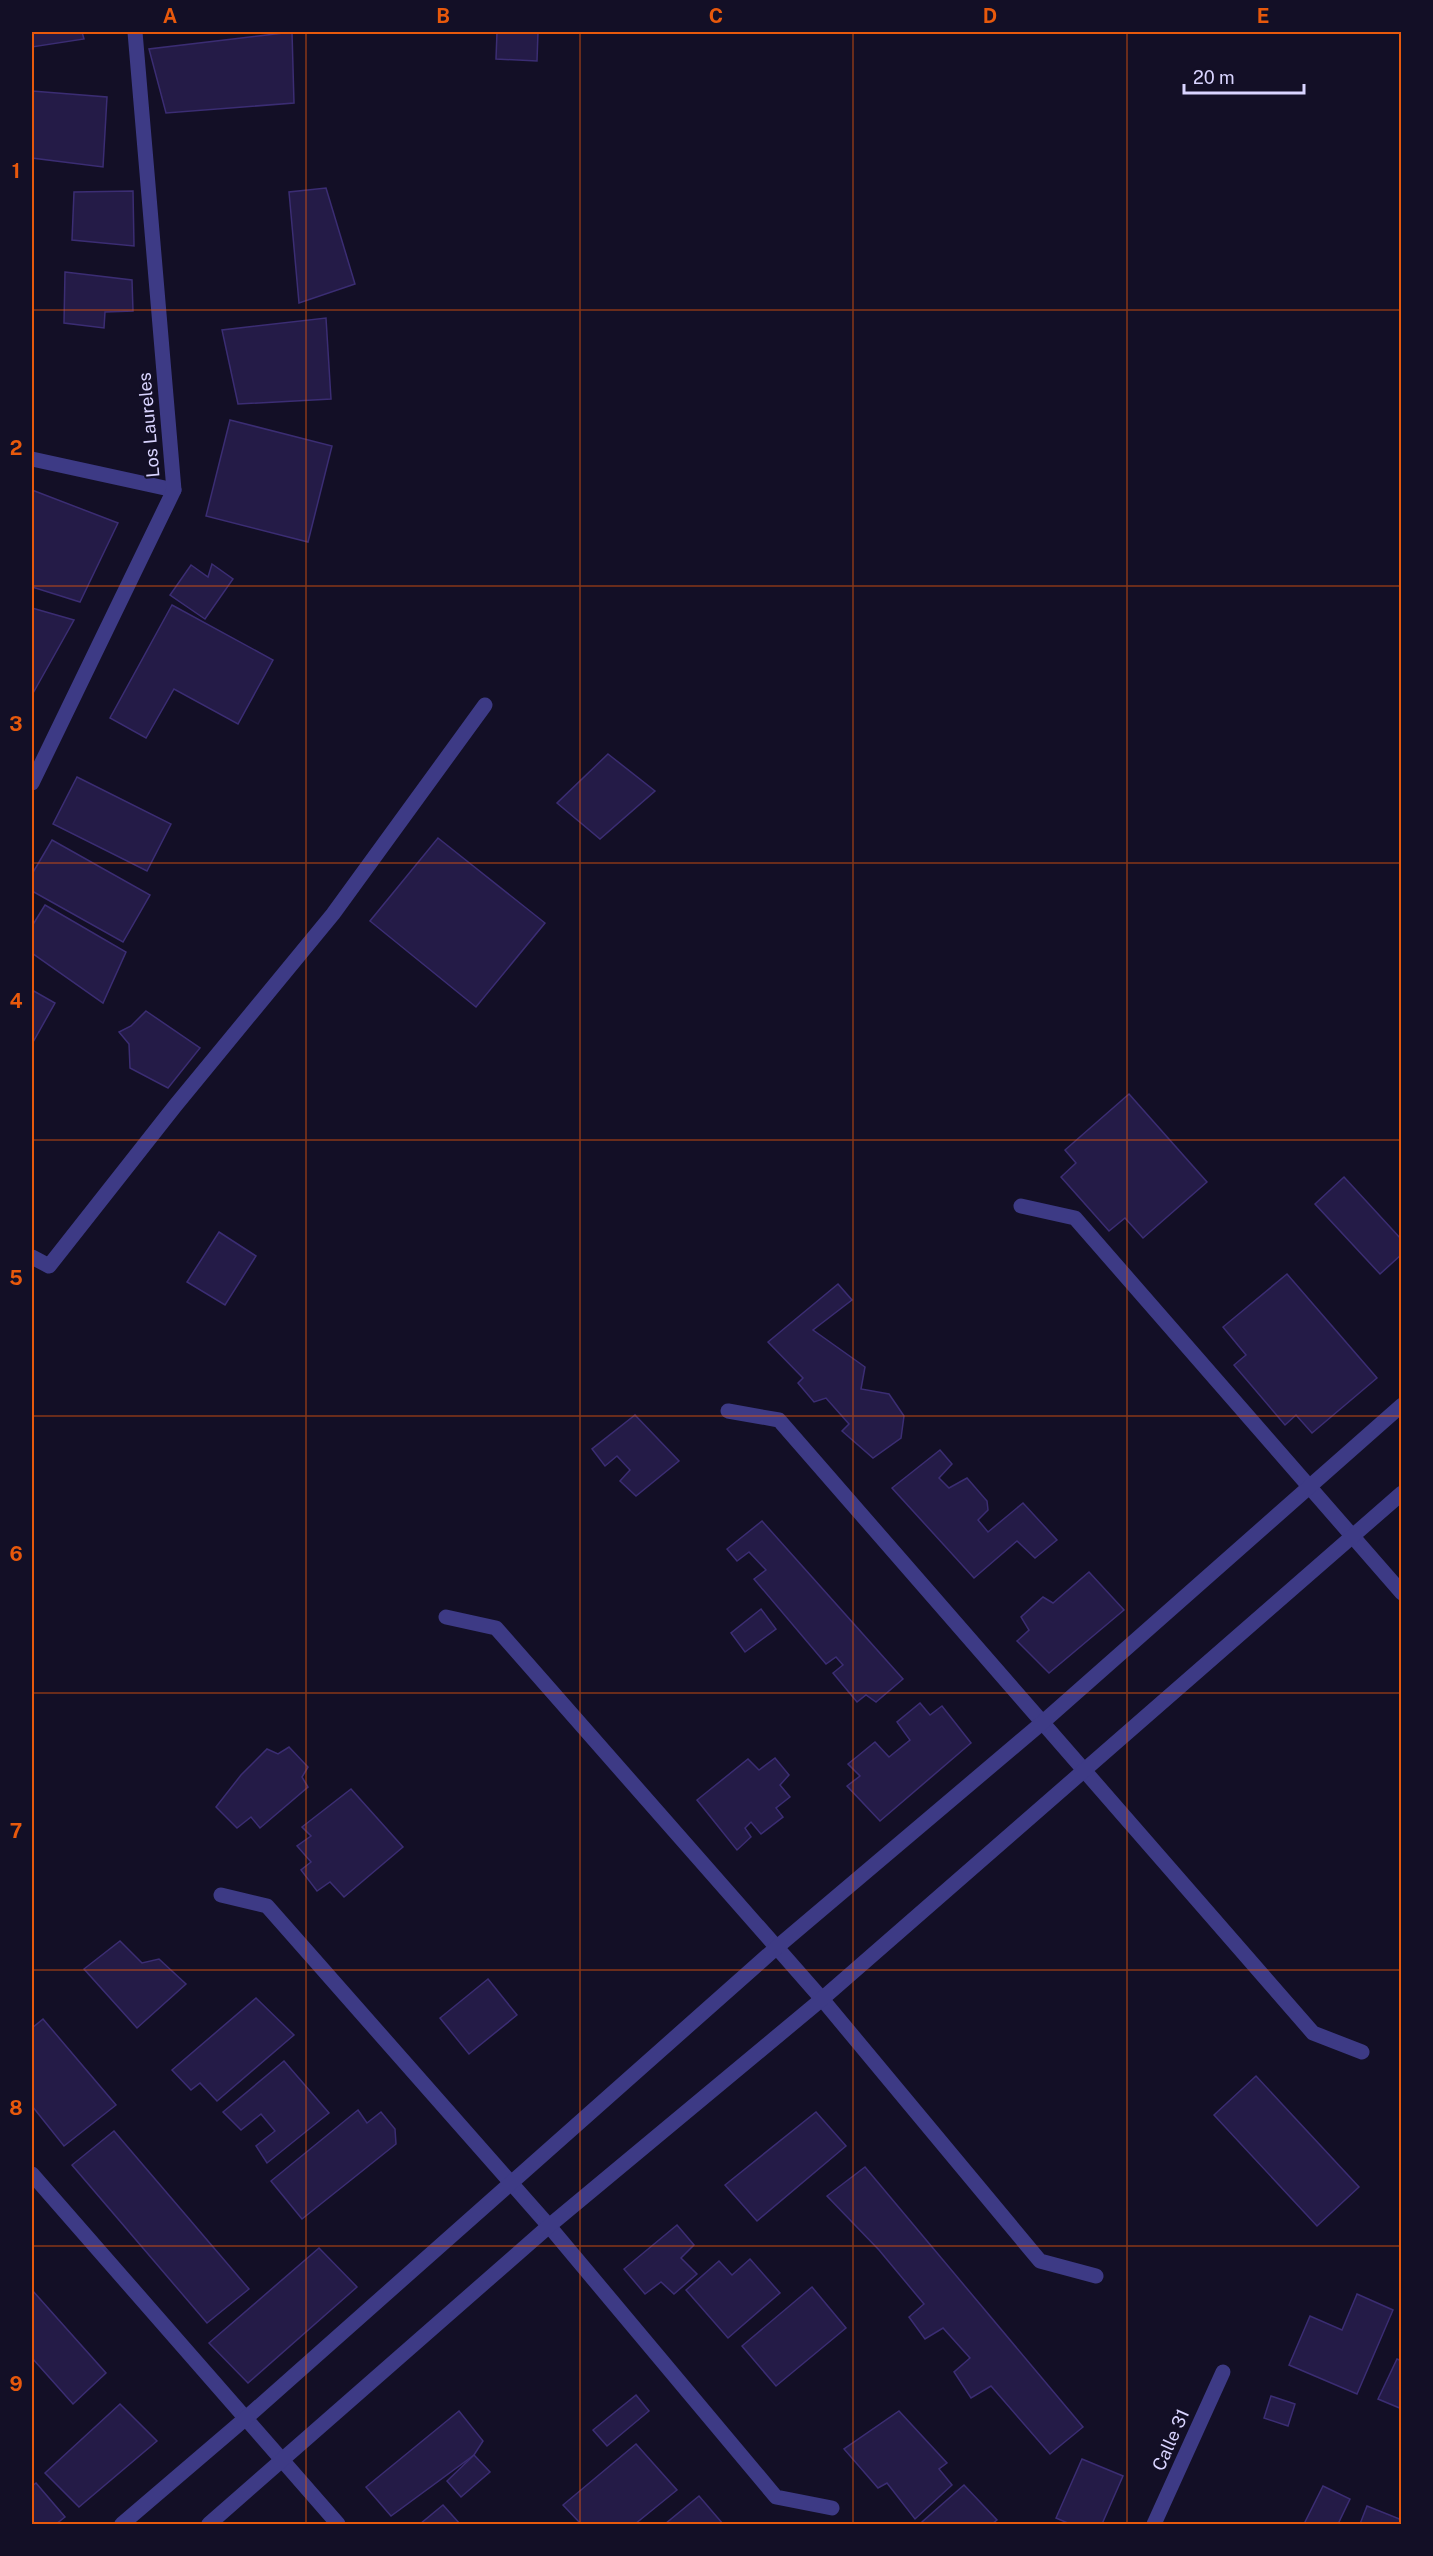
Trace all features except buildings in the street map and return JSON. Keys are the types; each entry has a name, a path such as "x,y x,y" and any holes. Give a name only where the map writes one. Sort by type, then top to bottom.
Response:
{"street":[{"name":"Los Laureles","path":"32,783 174,490 135,32"},
{"path":"32,459 174,490"},
{"path":"32,1257 49,1266 175,1106 333,914 485,705"},
{"path":"1021,1206 1075,1218 1354,1536 1401,1593"},
{"path":"122,2524 246,2418 776,1948 1043,1722 1401,1405"},
{"path":"728,1411 779,1420 1313,2032 1362,2052"},
{"path":"209,2524 284,2461 549,2226 822,1999 1401,1493"},
{"path":"446,1617 496,1628 822,1999 1040,2261 1096,2276"},
{"path":"221,1895 267,1906 549,2226 776,2497 832,2508"},
{"path":"32,2174 338,2524"},
{"name":"Calle 31","path":"1154,2524 1223,2372"}]}
